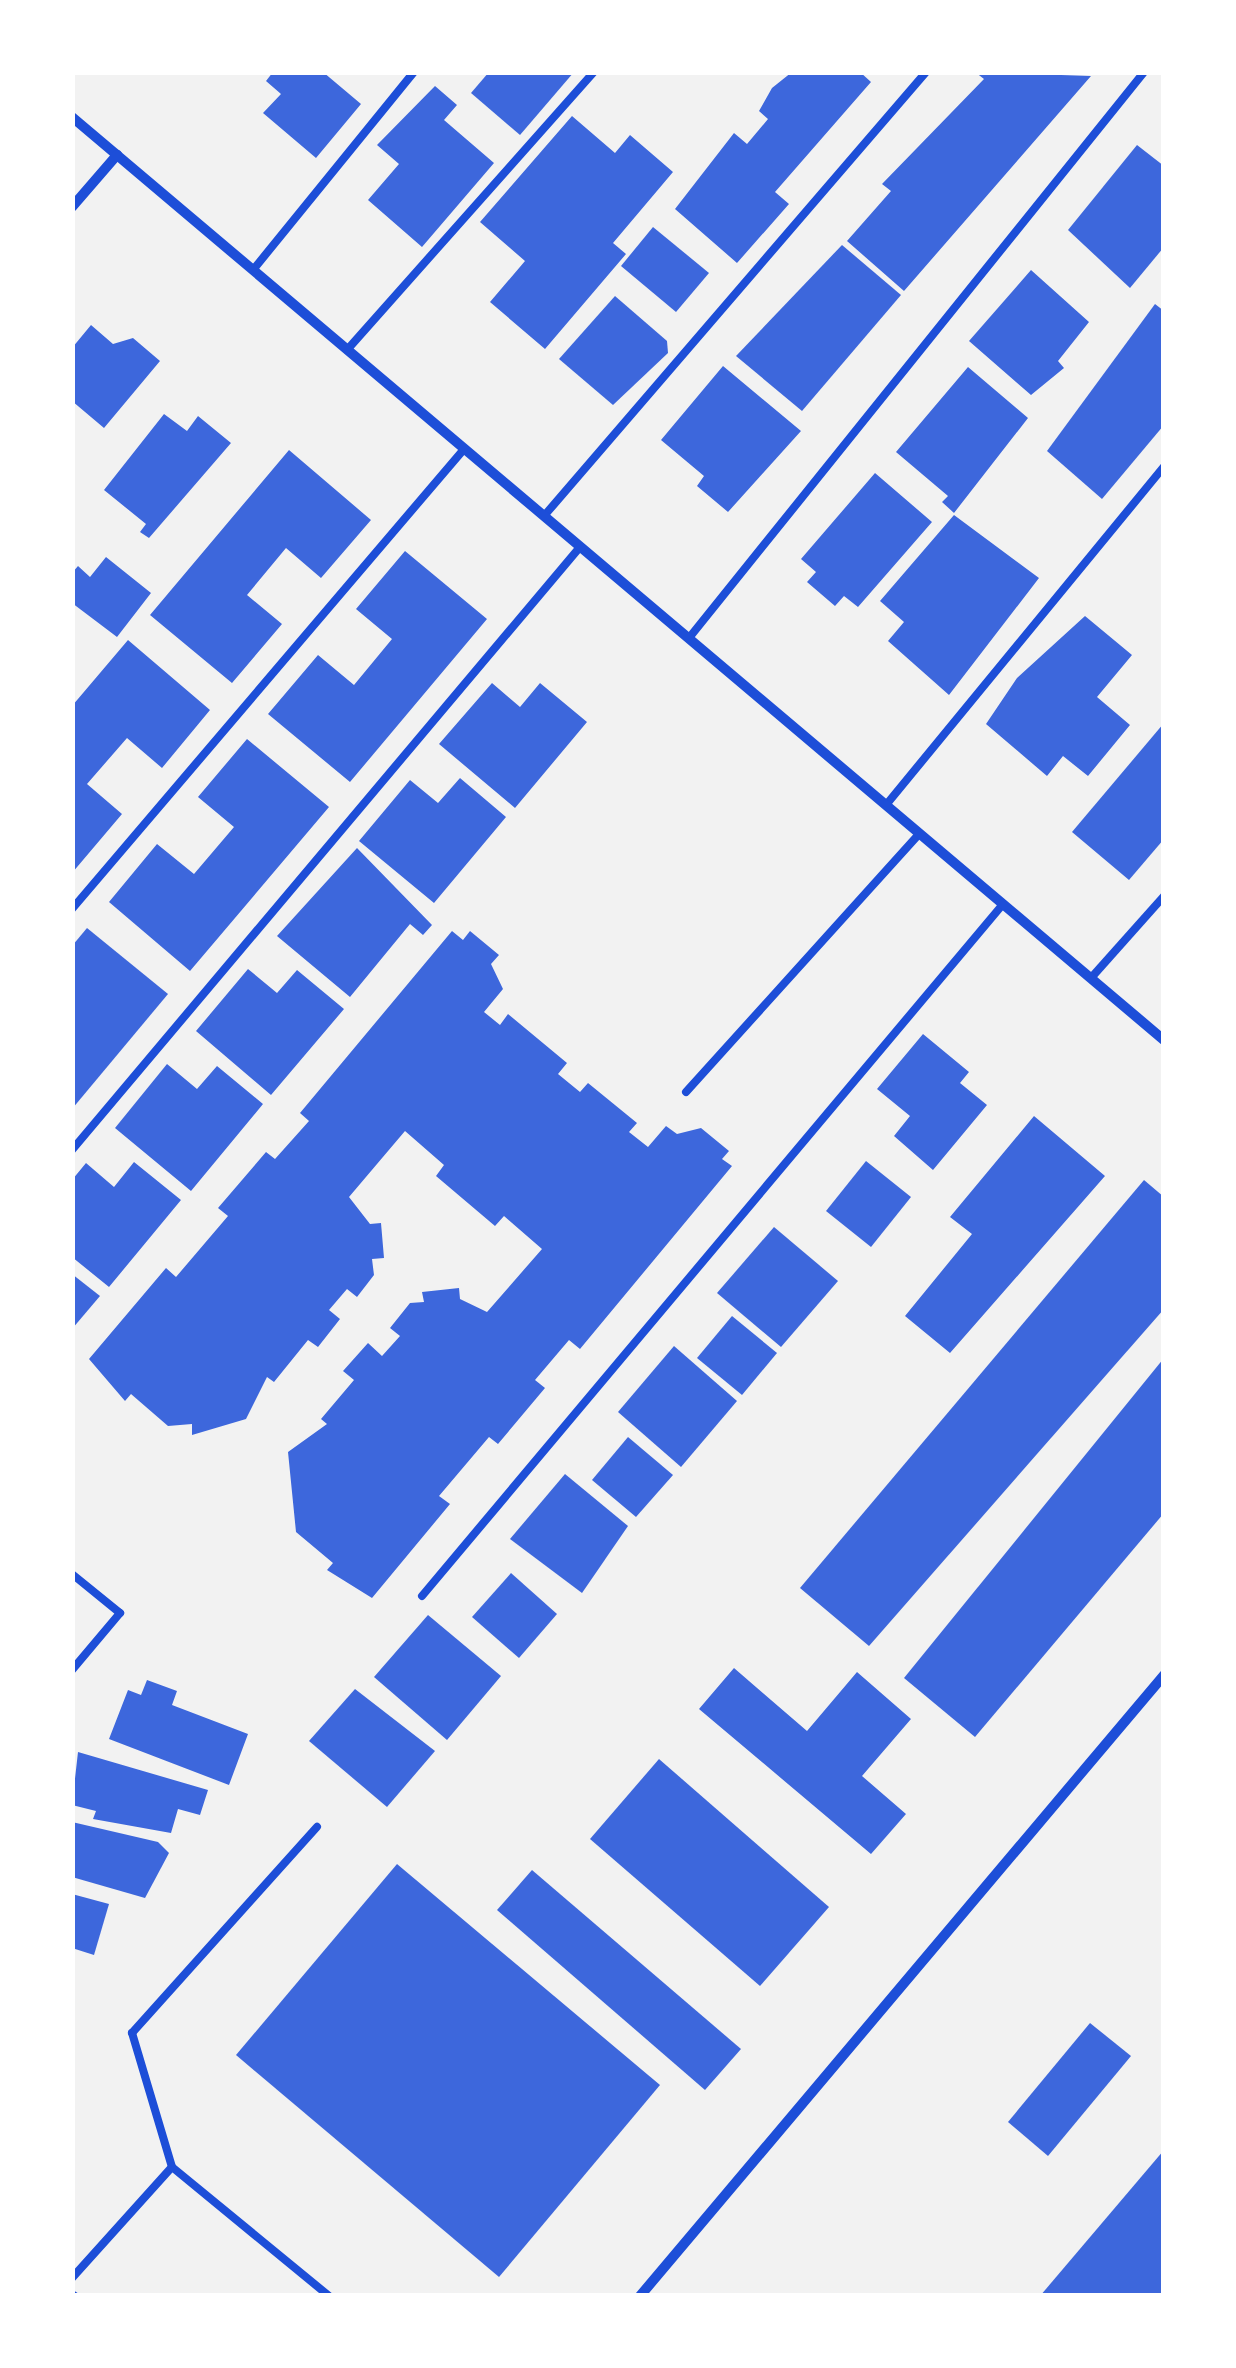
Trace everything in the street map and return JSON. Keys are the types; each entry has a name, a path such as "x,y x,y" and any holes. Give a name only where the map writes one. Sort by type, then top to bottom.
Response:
{"street":[{"path":"72,117 1164,1040"},
{"path":"72,208 117,154"},
{"path":"640,2296 1164,1676"}],"lane":[{"path":"253,270 414,72"},
{"path":"347,350 594,72"},
{"path":"544,516 926,72"},
{"path":"689,638 1144,72"},
{"path":"72,910 464,449"},
{"path":"886,805 1164,467"},
{"path":"72,1150 580,547"},
{"path":"686,1092 920,834"},
{"path":"1091,978 1164,896"},
{"path":"422,1596 1003,904"},
{"path":"72,1574 120,1613 72,1670"},
{"path":"316,1826 132,2033 172,2168 329,2296"},
{"path":"72,2278 172,2168"}],"building":[{"path":"273,72 323,72 361,104 316,158 263,113 281,94 266,81"},
{"path":"489,72 574,72 520,135 471,93"},
{"path":"792,72 860,72 871,82 775,192 789,204 737,263 675,209 734,133 747,144 768,119 759,111 772,88"},
{"path":"975,72 1091,76 904,291 847,241 891,191 882,184 984,79"},
{"path":"435,86 457,105 444,120 494,163 422,247 368,200 399,164 377,145"},
{"path":"572,116 615,153 630,135 673,172 613,243 626,254 545,349 490,302 525,261 480,222"},
{"path":"1137,145 1164,166 1164,247 1130,288 1068,230"},
{"path":"653,227 709,273 676,312 621,266"},
{"path":"842,245 901,295 802,411 736,356"},
{"path":"1031,270 1089,322 1058,361 1064,368 1031,395 969,341"},
{"path":"615,296 667,341 668,353 613,405 559,359"},
{"path":"1155,304 1164,311 1164,425 1102,499 1047,451"},
{"path":"91,325 113,344 133,338 160,361 104,428 72,401 72,348"},
{"path":"723,366 801,431 728,512 697,486 704,476 661,440"},
{"path":"968,367 1028,418 954,513 942,502 948,496 896,452"},
{"path":"164,414 187,431 198,416 231,443 149,538 140,532 146,524 104,490"},
{"path":"289,450 371,520 321,578 286,548 247,595 282,624 232,683 150,615"},
{"path":"875,473 932,522 858,607 844,596 835,606 807,582 816,572 801,559"},
{"path":"954,515 1039,578 949,695 888,641 904,622 880,601"},
{"path":"405,551 487,619 350,782 268,714 318,655 354,685 392,639 356,609"},
{"path":"106,557 151,593 117,637 72,603 72,573 78,566 90,577"},
{"path":"1085,616 1132,655 1097,697 1130,725 1088,776 1063,756 1047,776 986,724 1017,678"},
{"path":"128,640 210,710 162,768 127,738 87,784 122,814 72,873 72,706"},
{"path":"492,683 520,707 540,683 587,722 515,808 439,744"},
{"path":"1164,723 1164,839 1129,880 1072,832"},
{"path":"247,739 329,807 190,971 109,902 157,844 194,874 234,827 198,797"},
{"path":"460,778 506,817 434,903 359,841 410,780 438,803"},
{"path":"357,848 432,925 423,935 410,924 350,997 277,936"},
{"path":"87,928 168,994 72,1109 72,946"},
{"path":"452,931 463,940 470,931 499,955 491,964 503,989 484,1012 500,1025 508,1014 567,1063 558,1074 580,1092 588,1083 637,1123 629,1132 648,1147 666,1126 677,1134 701,1128 729,1151 722,1159 732,1166 580,1349 569,1340 535,1380 545,1388 498,1444 489,1437 439,1496 450,1504 372,1598 327,1570 333,1563 296,1532 288,1452 327,1424 321,1419 354,1380 343,1371 368,1343 382,1356 400,1336 390,1328 410,1303 424,1302 422,1292 459,1288 460,1299 487,1312 542,1249 504,1216 495,1226 436,1176 444,1165 405,1131 349,1197 370,1224 381,1223 384,1258 372,1259 374,1275 357,1297 347,1289 329,1310 340,1319 318,1347 308,1340 274,1382 267,1377 246,1419 192,1435 192,1424 168,1426 131,1394 125,1401 89,1359 166,1268 176,1277 228,1216 218,1208 266,1152 275,1159 309,1121 300,1113"},
{"path":"248,969 277,993 297,970 344,1009 271,1095 196,1031"},
{"path":"923,1034 969,1072 960,1083 987,1105 933,1170 894,1136 910,1116 877,1089"},
{"path":"167,1064 197,1089 217,1066 263,1104 191,1191 115,1128"},
{"path":"1034,1116 1105,1176 950,1353 905,1316 972,1234 950,1217"},
{"path":"866,1161 911,1197 871,1247 826,1211"},
{"path":"134,1162 181,1200 109,1287 72,1257 72,1180 86,1163 114,1187"},
{"path":"1144,1180 1164,1197 1164,1309 869,1646 800,1588"},
{"path":"774,1227 838,1281 781,1347 717,1293"},
{"path":"72,1274 100,1296 72,1329"},
{"path":"732,1316 777,1353 742,1395 697,1358"},
{"path":"674,1346 737,1401 681,1467 618,1412"},
{"path":"1164,1358 1164,1513 975,1737 904,1678"},
{"path":"628,1437 673,1475 636,1517 592,1480"},
{"path":"565,1474 628,1526 582,1593 510,1539"},
{"path":"511,1573 557,1614 519,1658 472,1617"},
{"path":"428,1615 501,1676 447,1740 374,1677"},
{"path":"734,1668 807,1731 857,1672 911,1719 862,1776 906,1814 871,1854 699,1709"},
{"path":"147,1680 177,1691 172,1705 248,1734 229,1785 109,1739 128,1690 141,1695"},
{"path":"355,1689 435,1751 387,1807 309,1741"},
{"path":"78,1752 208,1790 200,1815 178,1809 171,1833 93,1819 96,1811 72,1805"},
{"path":"659,1759 829,1907 760,1986 590,1839"},
{"path":"72,1822 158,1842 169,1853 145,1898 72,1877"},
{"path":"397,1864 660,2085 499,2277 236,2055"},
{"path":"532,1870 741,2049 705,2090 497,1910"},
{"path":"72,1894 109,1904 94,1955 72,1948"},
{"path":"1090,2023 1131,2056 1048,2156 1008,2122"},
{"path":"1164,2150 1164,2296 1040,2296"}]}
